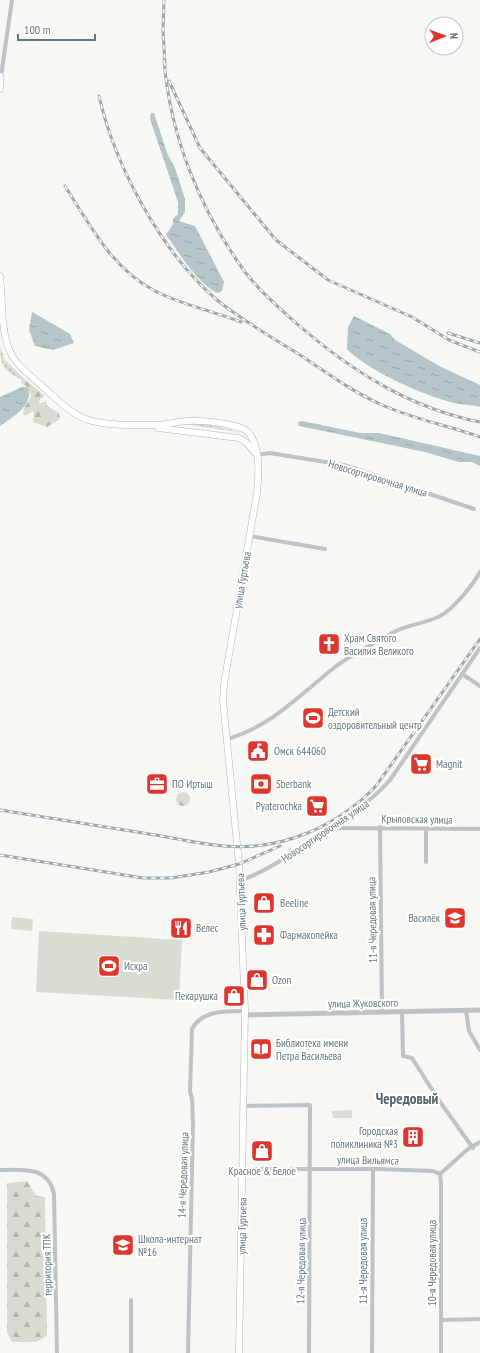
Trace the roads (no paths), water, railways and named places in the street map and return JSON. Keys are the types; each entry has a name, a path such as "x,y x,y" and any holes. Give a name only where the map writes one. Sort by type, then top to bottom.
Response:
{"main road":[{"path":"0,76 0,88"},
{"path":"0,276 5,335 13,358 22,368 72,412 100,423 161,425 197,420 242,428 250,436 256,455"},
{"path":"136,425 239,438 247,443 256,455"},
{"name":"улица Гуртьева","path":"239,1353 245,1013 240,881 234,796 223,701 224,684 259,476 256,455"}],"street":[{"path":"0,76 12,0"},
{"name":"Новосортировочная улица","path":"256,455 270,453 344,465 474,509"},
{"path":"250,536 325,548"},
{"path":"227,739 246,733 271,718 339,664 402,627 433,620 446,612 474,583 480,572"},
{"name":"Новосортировочная улица","path":"240,881 260,874 331,828 365,805 383,788 480,648"},
{"path":"462,674 480,686"},
{"name":"Крыловская улица","path":"331,828 380,827 480,829"},
{"name":"11-я Чередовая улица","path":"380,827 382,1012"},
{"path":"426,829 426,862"},
{"path":"466,1010 470,1031 480,1050"},
{"name":"улица Жуковского","path":"196,1022 204,1016 221,1012 402,1012 480,1010"},
{"path":"402,1012 403,1056 412,1058 472,1148"},
{"name":"14-я Чередовая улица","path":"188,1353 193,1124 192,1099 190,1091 192,1029 196,1022"},
{"name":"12-я Чередовая улица","path":"244,1106 310,1105 311,1168 309,1353"},
{"path":"440,1174 468,1150 480,1142"},
{"name":"улица Вильямса","path":"243,1169 373,1169 433,1171 440,1174"},
{"name":"11-я Чередовая улица","path":"372,1353 373,1169"},
{"name":"территория ТПК","path":"0,1170 33,1171 47,1177 52,1186 54,1194 57,1353"},
{"name":"10-я Чередовая улица","path":"440,1174 441,1353"},
{"path":"131,1300 131,1353"},
{"path":"441,1320 480,1319"}],"water":[{"path":"151,113 154,113 167,153 175,168 185,199 185,212 179,221 195,226 224,282 222,291 218,293 196,276 166,235 173,224 173,219 178,214 178,202 150,119"},
{"path":"32,312 70,334 74,343 53,350 35,346 29,330"},
{"path":"354,316 390,334 395,340 441,367 480,385 480,407 454,403 424,393 367,365 347,349 348,327"},
{"path":"22,387 28,387 29,393 25,405 21,410 0,426 0,397"},
{"path":"302,421 360,433 379,433 480,456 480,466 472,462 459,462 425,452 299,426 298,422"}],"railway":[{"path":"164,0 163,30 165,66"},
{"path":"164,60 167,88 173,116 180,144 190,171 201,198 214,223 229,248 251,279 269,299 296,323 316,340 359,371 405,397 454,416 480,422"},
{"path":"169,81 200,148 276,240 328,280 412,317 449,340 480,352"},
{"path":"99,96 106,123 116,151 143,206 159,233 177,258 217,300 257,329 369,399 404,414 480,437"},
{"path":"65,186 103,245 126,271 140,282 165,296 241,322"},
{"path":"448,333 480,343"},
{"path":"0,810 224,846 245,847 266,844 287,840 307,833 344,813 361,801 376,786 480,639"},
{"path":"0,855 143,878 171,878 209,872 239,864 280,846"}],"place":[{"name":"Храм Святого Василия Великого","path":"329,644"},
{"name":"Детский оздоровительный центр","path":"313,718"},
{"name":"Омск 644060","path":"258,751"},
{"name":"Magnit","path":"421,764"},
{"name":"ПО Иртыш","path":"157,784"},
{"name":"Sberbank","path":"261,784"},
{"name":"Pyaterochka","path":"317,806"},
{"name":"Beeline","path":"264,903"},
{"name":"Василёк","path":"455,918"},
{"name":"Велес","path":"181,928"},
{"name":"Фармакопейка","path":"264,935"},
{"name":"Искра","path":"109,966"},
{"name":"Ozon","path":"257,980"},
{"name":"Пекарушка","path":"234,996"},
{"name":"Библиотека имени Петра Васильева","path":"261,1049"},
{"name":"Городская поликлиника №3","path":"413,1137"},
{"name":"Красное & Белое","path":"262,1151"},
{"name":"Школа-интернат №16","path":"123,1245"}],"district":[{"name":"Чередовый","path":"407,1098"}]}
